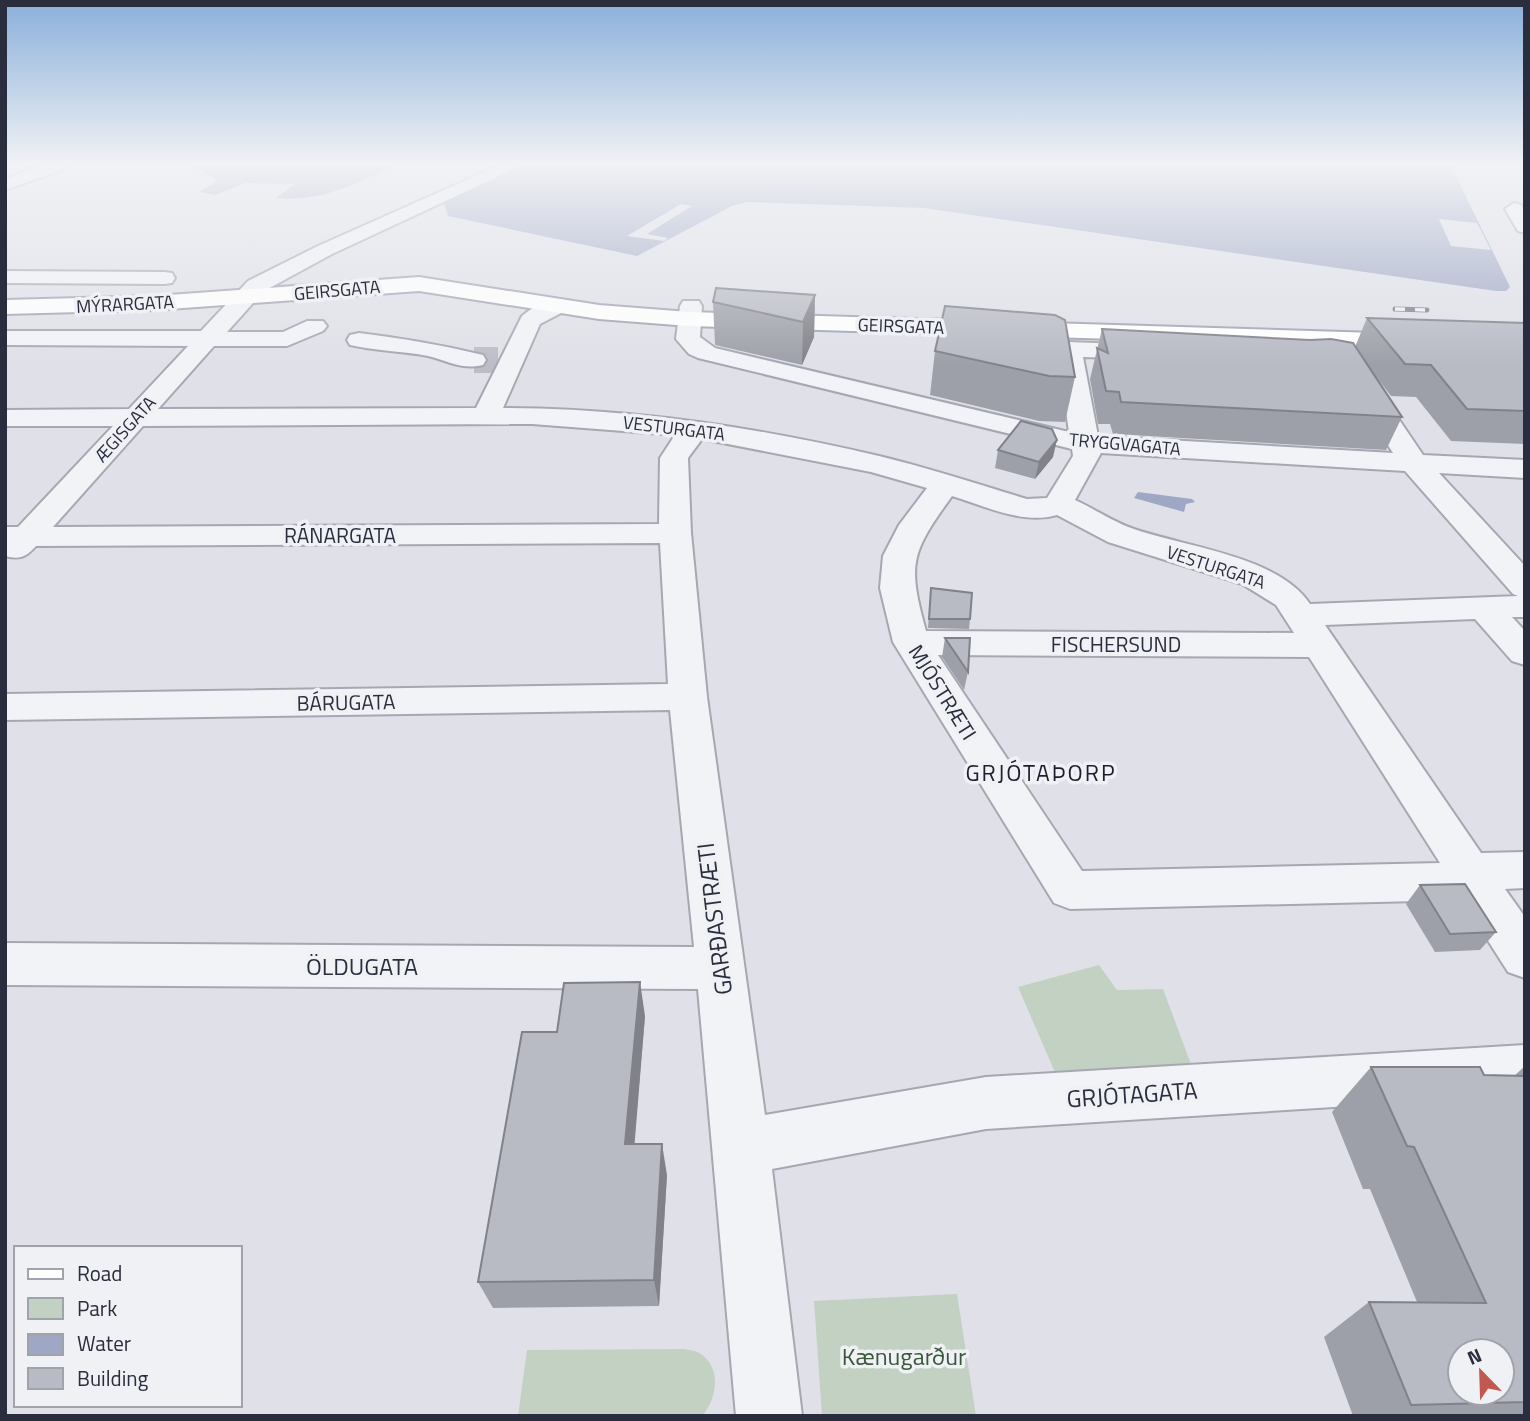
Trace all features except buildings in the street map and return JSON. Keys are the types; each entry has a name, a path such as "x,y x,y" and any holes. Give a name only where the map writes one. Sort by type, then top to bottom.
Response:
{"main road":[{"name":"GEIRSGATA","path":"280,294 304,288 398,278 434,278 690,313"},
{"name":"GEIRSGATA","path":"244,297 437,285 557,306 690,313 1430,334"},
{"name":"MÝRARGATA","path":"5,307 101,306 244,297"}],"street":[{"name":"ÆGISGATA","path":"5,561 16,537 134,418 244,297 262,282 365,232"},
{"path":"5,277 164,278"},
{"path":"486,416 495,360 530,321 540,313 557,306"},
{"name":"TRYGGVAGATA","path":"690,313 688,340 708,353 1086,443 1525,469"},
{"path":"5,338 287,339 315,326"},
{"path":"359,340 435,349 459,359 495,360"},
{"path":"1058,503 1085,461 1086,443 1069,349 1350,365 1415,464 1525,587"},
{"name":"VESTURGATA","path":"5,418 548,416 696,429 877,464 1025,508 1045,509 1058,503 1117,535 1263,580 1289,598 1525,957"},
{"name":"GARÐASTRÆTI","path":"696,429 678,449 674,458 675,533 688,697 742,1147 769,1416"},
{"name":"MJÓSTRÆTI","path":"946,483 915,525 899,556 897,588 911,642 1070,890 1471,877"},
{"name":"RÁNARGATA","path":"16,537 675,533"},
{"name":"FISCHERSUND","path":"911,642 1312,630 1484,608 1525,606"},
{"path":"1484,608 1525,653"},
{"name":"BÁRUGATA","path":"5,707 688,697"},
{"path":"1471,877 1525,870"},
{"name":"ÖLDUGATA","path":"5,964 720,968"},
{"name":"GRJÓTAGATA","path":"742,1147 986,1103 1525,1070"}],"green space":[{"path":"1099,965 1117,990 1163,989 1198,1083 1057,1077 1018,987"},
{"name":"Kænugarður","path":"957,1294 976,1416 822,1416 814,1301"},
{"path":"685,1349 701,1354 712,1368 714,1393 702,1416 518,1416 527,1350"}],"water":[{"path":"525,232 682,232 637,256"},
{"path":"1092,232 1483,232 1510,287 1506,291"},
{"path":"1138,492 1192,499 1195,502 1186,504 1184,512 1134,498"}],"pier":[{"path":"633,232 650,232 647,234 668,238 664,241 627,236"},
{"path":"1445,232 1482,232 1491,250 1451,246"}],"tunnel":[{"path":"474,360 498,360"}],"railway":[{"path":"1395,309 1427,310"}],"district":[{"name":"GRJÓTAÞORP","path":"1041,772"}]}
